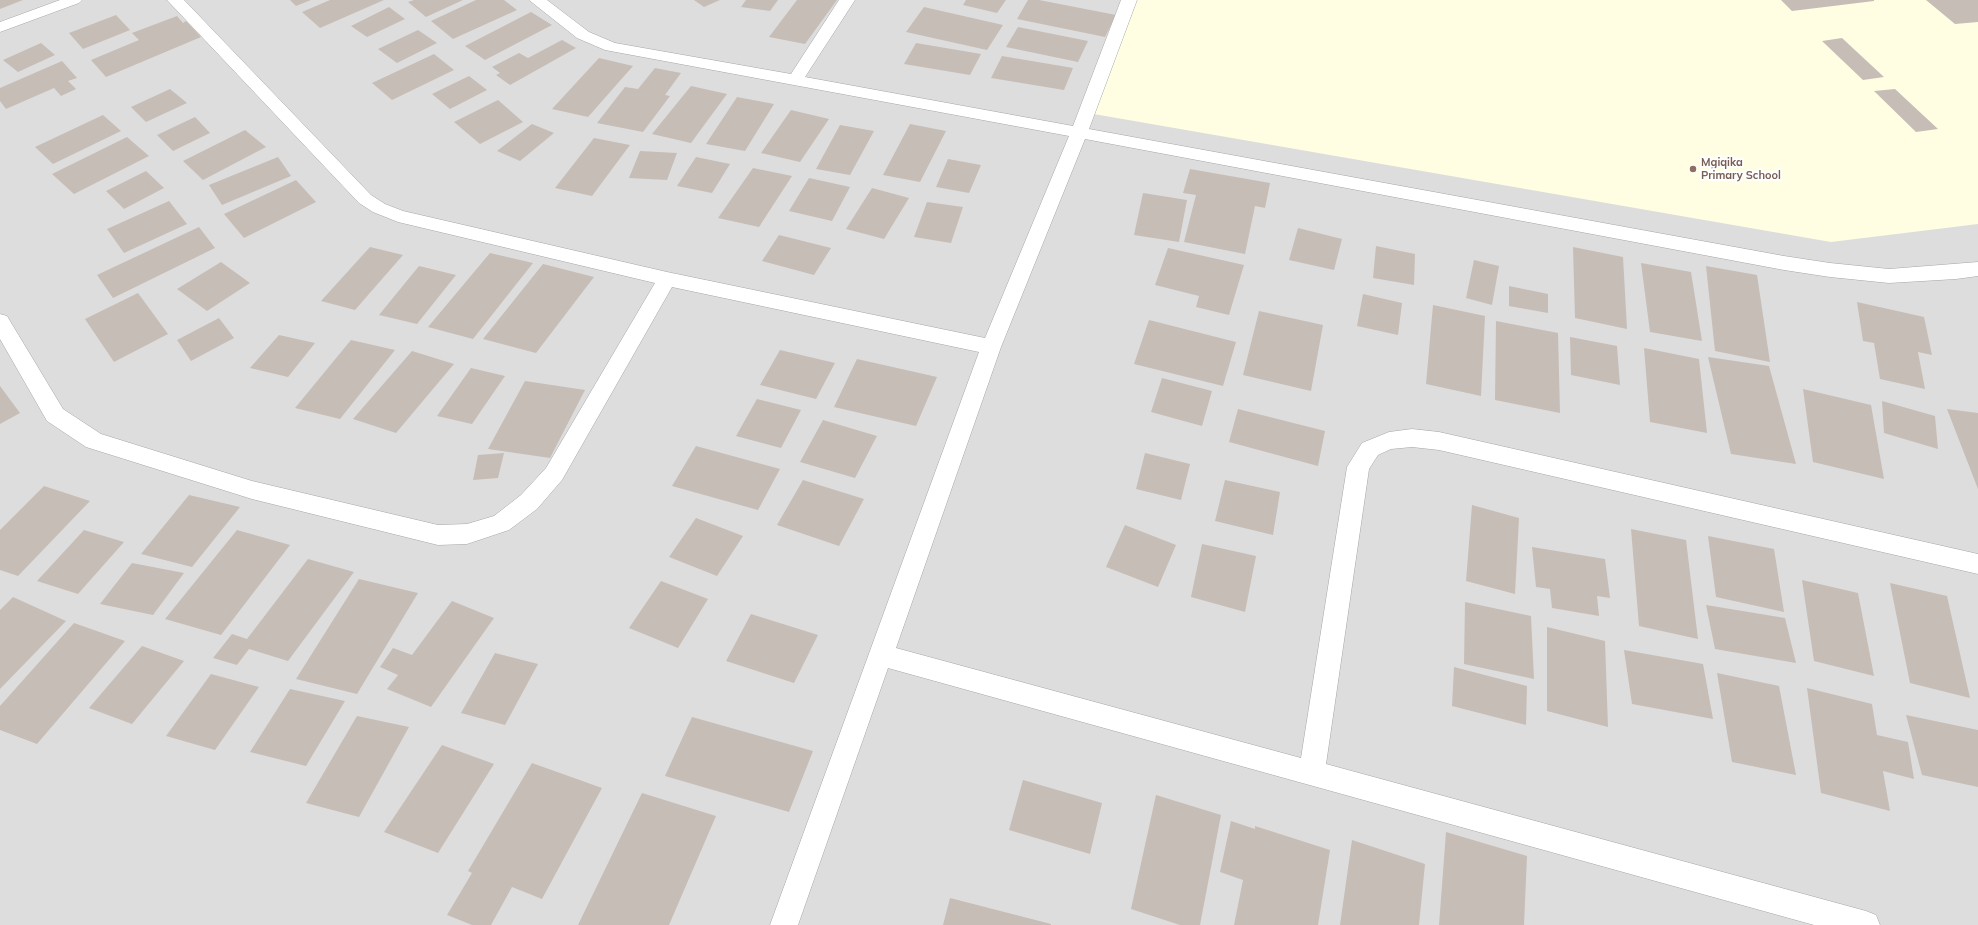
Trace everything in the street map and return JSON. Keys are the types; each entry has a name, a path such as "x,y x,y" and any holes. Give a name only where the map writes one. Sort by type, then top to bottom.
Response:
{"street":[{"path":"0,27 74,0"},
{"path":"175,0 365,199 379,208 406,218 667,279 991,347"},
{"path":"538,0 583,36 611,47 1079,132 1791,265 1890,276 1956,272 1978,269"},
{"path":"795,80 848,0"},
{"path":"784,925 991,347 1079,132 1129,0"},
{"path":"0,321 55,415 94,441 252,490 438,535 467,534 501,523 529,502 554,474 667,279"},
{"path":"1312,773 1358,467 1370,449 1389,440 1412,438 1439,440 1978,564"},
{"path":"881,655 1866,925"}],"shaded area":[{"path":"0,0 1978,0 1978,925 0,925"},
{"name":"Mgiqika Primary School","path":"1134,0 1978,0 1978,224 1831,242 1088,113"}],"building":[{"path":"0,0 23,0 0,9"},
{"path":"290,0 311,0 296,6"},
{"path":"330,0 384,0 320,28 302,12"},
{"path":"414,0 463,0 426,17 408,2"},
{"path":"476,0 504,0 517,10 453,39 431,21"},
{"path":"694,0 720,0 704,7"},
{"path":"746,0 778,0 770,11 741,7"},
{"path":"797,0 837,0 805,44 769,37"},
{"path":"966,0 1006,0 997,13 963,5"},
{"path":"1028,0 1039,0 1116,15 1105,37 1017,19"},
{"path":"1781,0 1874,0 1874,1 1792,11"},
{"path":"1926,0 1978,0 1978,22 1955,24"},
{"path":"389,7 405,19 367,37 351,26"},
{"path":"924,7 1003,25 987,50 906,32"},
{"path":"531,12 552,25 485,60 465,46"},
{"path":"116,15 130,30 83,49 69,33"},
{"path":"177,16 183,23 186,21 201,37 106,77 91,60 139,40 132,33"},
{"path":"1018,27 1088,41 1078,62 1006,47"},
{"path":"418,30 437,43 397,63 378,49"},
{"path":"1842,38 1884,77 1863,80 1822,41"},
{"path":"562,40 576,48 510,85 496,75 500,73 492,67 519,53 528,58"},
{"path":"41,43 55,55 18,72 3,60"},
{"path":"916,43 981,54 970,75 904,64"},
{"path":"434,54 454,70 392,100 372,83"},
{"path":"1002,56 1073,68 1064,90 991,78"},
{"path":"599,58 633,66 588,117 552,109"},
{"path":"62,61 77,78 68,81 76,89 61,96 54,88 6,109 0,101 0,88"},
{"path":"655,68 681,73 665,95 670,96 643,132 597,123 625,87 638,89"},
{"path":"469,76 487,90 450,109 432,94"},
{"path":"691,86 727,94 691,143 652,134"},
{"path":"170,89 187,103 146,122 131,107"},
{"path":"1895,89 1938,129 1916,132 1874,91"},
{"path":"737,97 774,104 745,151 706,144"},
{"path":"498,100 523,122 480,144 454,122"},
{"path":"791,110 829,119 800,162 761,153"},
{"path":"103,115 121,131 53,164 35,147"},
{"path":"195,117 210,133 173,151 157,135"},
{"path":"532,124 554,133 520,161 497,151"},
{"path":"910,124 946,131 920,182 883,175"},
{"path":"840,125 874,131 850,175 816,169"},
{"path":"245,130 266,147 203,180 183,161"},
{"path":"127,137 149,156 74,194 52,174"},
{"path":"594,138 630,145 592,196 555,188"},
{"path":"640,151 677,153 667,180 629,178"},
{"path":"278,157 291,176 222,205 209,185"},
{"path":"696,157 730,164 712,193 677,186"},
{"path":"948,159 981,165 969,193 936,187"},
{"path":"753,168 792,176 759,227 718,218"},
{"path":"1190,169 1270,183 1265,208 1255,206 1245,254 1184,242 1196,195 1183,193"},
{"path":"146,171 164,188 124,209 106,191"},
{"path":"809,178 850,187 832,221 789,211"},
{"path":"296,180 316,202 244,238 224,214"},
{"path":"872,188 909,198 884,239 846,229"},
{"path":"1143,193 1187,200 1179,242 1134,235"},
{"path":"169,201 187,224 124,253 107,229"},
{"path":"927,202 963,207 951,243 914,237"},
{"path":"199,227 215,248 113,298 97,275"},
{"path":"1298,228 1342,239 1334,270 1289,260"},
{"path":"779,235 831,248 814,275 762,261"},
{"path":"1376,246 1415,254 1414,285 1373,278"},
{"path":"370,247 403,255 355,310 321,301"},
{"path":"1573,247 1623,257 1627,329 1575,318"},
{"path":"1168,248 1244,265 1229,315 1196,307 1199,296 1155,285"},
{"path":"490,253 533,263 473,339 428,327"},
{"path":"1474,260 1499,266 1492,305 1466,298"},
{"path":"221,262 250,283 207,311 177,289"},
{"path":"1641,263 1691,272 1702,341 1650,332"},
{"path":"543,264 594,277 536,353 483,339"},
{"path":"419,266 456,275 417,324 379,315"},
{"path":"1706,266 1757,275 1770,362 1715,351"},
{"path":"1509,286 1548,294 1548,313 1509,306"},
{"path":"138,293 168,334 114,362 85,319"},
{"path":"1363,294 1402,303 1398,335 1357,326"},
{"path":"1857,302 1924,317 1932,355 1918,352 1925,389 1880,379 1874,343 1863,341"},
{"path":"1433,305 1485,316 1481,396 1426,384"},
{"path":"1259,311 1323,325 1311,391 1243,375"},
{"path":"219,318 234,338 191,361 177,340"},
{"path":"1149,320 1236,342 1223,386 1134,364"},
{"path":"1496,321 1558,333 1560,413 1495,400"},
{"path":"279,335 315,343 288,377 250,368"},
{"path":"1570,337 1617,346 1620,385 1571,375"},
{"path":"351,340 395,350 340,419 295,408"},
{"path":"1644,348 1699,359 1707,433 1650,422"},
{"path":"780,350 835,363 816,399 760,385"},
{"path":"412,351 454,364 396,433 353,419"},
{"path":"1708,357 1769,366 1796,464 1731,454"},
{"path":"857,359 937,377 916,426 834,407"},
{"path":"471,368 505,376 472,424 437,416"},
{"path":"1162,378 1212,391 1202,426 1151,412"},
{"path":"525,381 585,390 550,458 488,449"},
{"path":"0,386 20,413 0,424"},
{"path":"1803,389 1871,405 1884,479 1813,462"},
{"path":"757,399 801,410 781,448 736,436"},
{"path":"1882,401 1935,416 1938,449 1884,433"},
{"path":"1238,409 1325,431 1318,466 1229,442"},
{"path":"1947,409 1978,413 1978,489"},
{"path":"823,420 877,436 855,478 800,462"},
{"path":"696,446 780,469 758,510 672,486"},
{"path":"504,453 498,478 473,480 478,455"},
{"path":"1145,453 1190,464 1181,500 1136,489"},
{"path":"803,480 864,499 839,546 777,525"},
{"path":"1225,480 1280,492 1273,535 1215,521"},
{"path":"44,486 90,501 18,576 0,570 0,530"},
{"path":"189,495 240,507 192,567 141,554"},
{"path":"1472,505 1519,518 1515,594 1466,581"},
{"path":"696,518 743,536 717,576 669,557"},
{"path":"1125,525 1176,545 1158,587 1106,567"},
{"path":"1631,529 1686,540 1698,639 1639,626"},
{"path":"84,530 124,542 78,594 37,581"},
{"path":"237,530 290,545 221,635 165,619"},
{"path":"1708,536 1774,549 1784,612 1716,597"},
{"path":"1202,544 1256,556 1245,612 1191,597"},
{"path":"1532,547 1605,559 1610,598 1597,596 1599,616 1552,608 1550,589 1536,587"},
{"path":"308,559 354,572 288,661 249,649 237,665 213,658 232,634 247,639"},
{"path":"132,563 184,573 153,615 100,604"},
{"path":"359,579 418,593 357,694 296,679"},
{"path":"1802,580 1858,593 1874,676 1814,661"},
{"path":"661,581 708,599 678,648 629,628"},
{"path":"1890,583 1947,596 1970,698 1910,683"},
{"path":"13,597 66,621 0,689 0,610"},
{"path":"452,601 494,618 431,707 387,689 398,675 380,667 393,648 412,655"},
{"path":"1465,602 1531,616 1534,679 1464,664"},
{"path":"1706,605 1785,618 1796,663 1715,649"},
{"path":"751,614 818,635 794,683 726,661"},
{"path":"74,623 125,641 37,744 0,730 0,706"},
{"path":"1547,627 1605,641 1608,727 1547,711"},
{"path":"142,646 184,661 132,724 89,708"},
{"path":"1624,650 1703,664 1713,719 1632,704"},
{"path":"495,653 538,664 505,725 461,713"},
{"path":"1454,667 1527,686 1526,725 1452,706"},
{"path":"1717,673 1779,686 1796,775 1732,762"},
{"path":"211,674 259,687 215,750 166,736"},
{"path":"1807,688 1872,704 1877,735 1908,742 1914,779 1883,771 1890,811 1821,793"},
{"path":"290,689 345,701 306,766 250,752"},
{"path":"1906,715 1978,730 1978,787 1922,775"},
{"path":"357,716 409,727 359,817 306,803"},
{"path":"692,717 813,751 789,812 665,776"},
{"path":"442,745 494,764 438,853 384,832"},
{"path":"532,763 602,788 542,899 512,887 491,925 472,925 447,915 472,873 468,871"},
{"path":"1023,780 1102,803 1090,854 1009,830"},
{"path":"642,793 716,816 669,925 578,925"},
{"path":"1156,795 1221,815 1200,925 1180,925 1131,909"},
{"path":"1231,821 1255,829 1255,826 1330,850 1318,925 1234,925 1243,880 1220,872"},
{"path":"1446,832 1527,856 1524,925 1439,925"},
{"path":"1352,840 1425,864 1419,925 1340,925"},
{"path":"950,898 1051,924 1051,925 943,925"}],"place":[{"name":"Mgiqika Primary School","path":"1693,169"}]}
